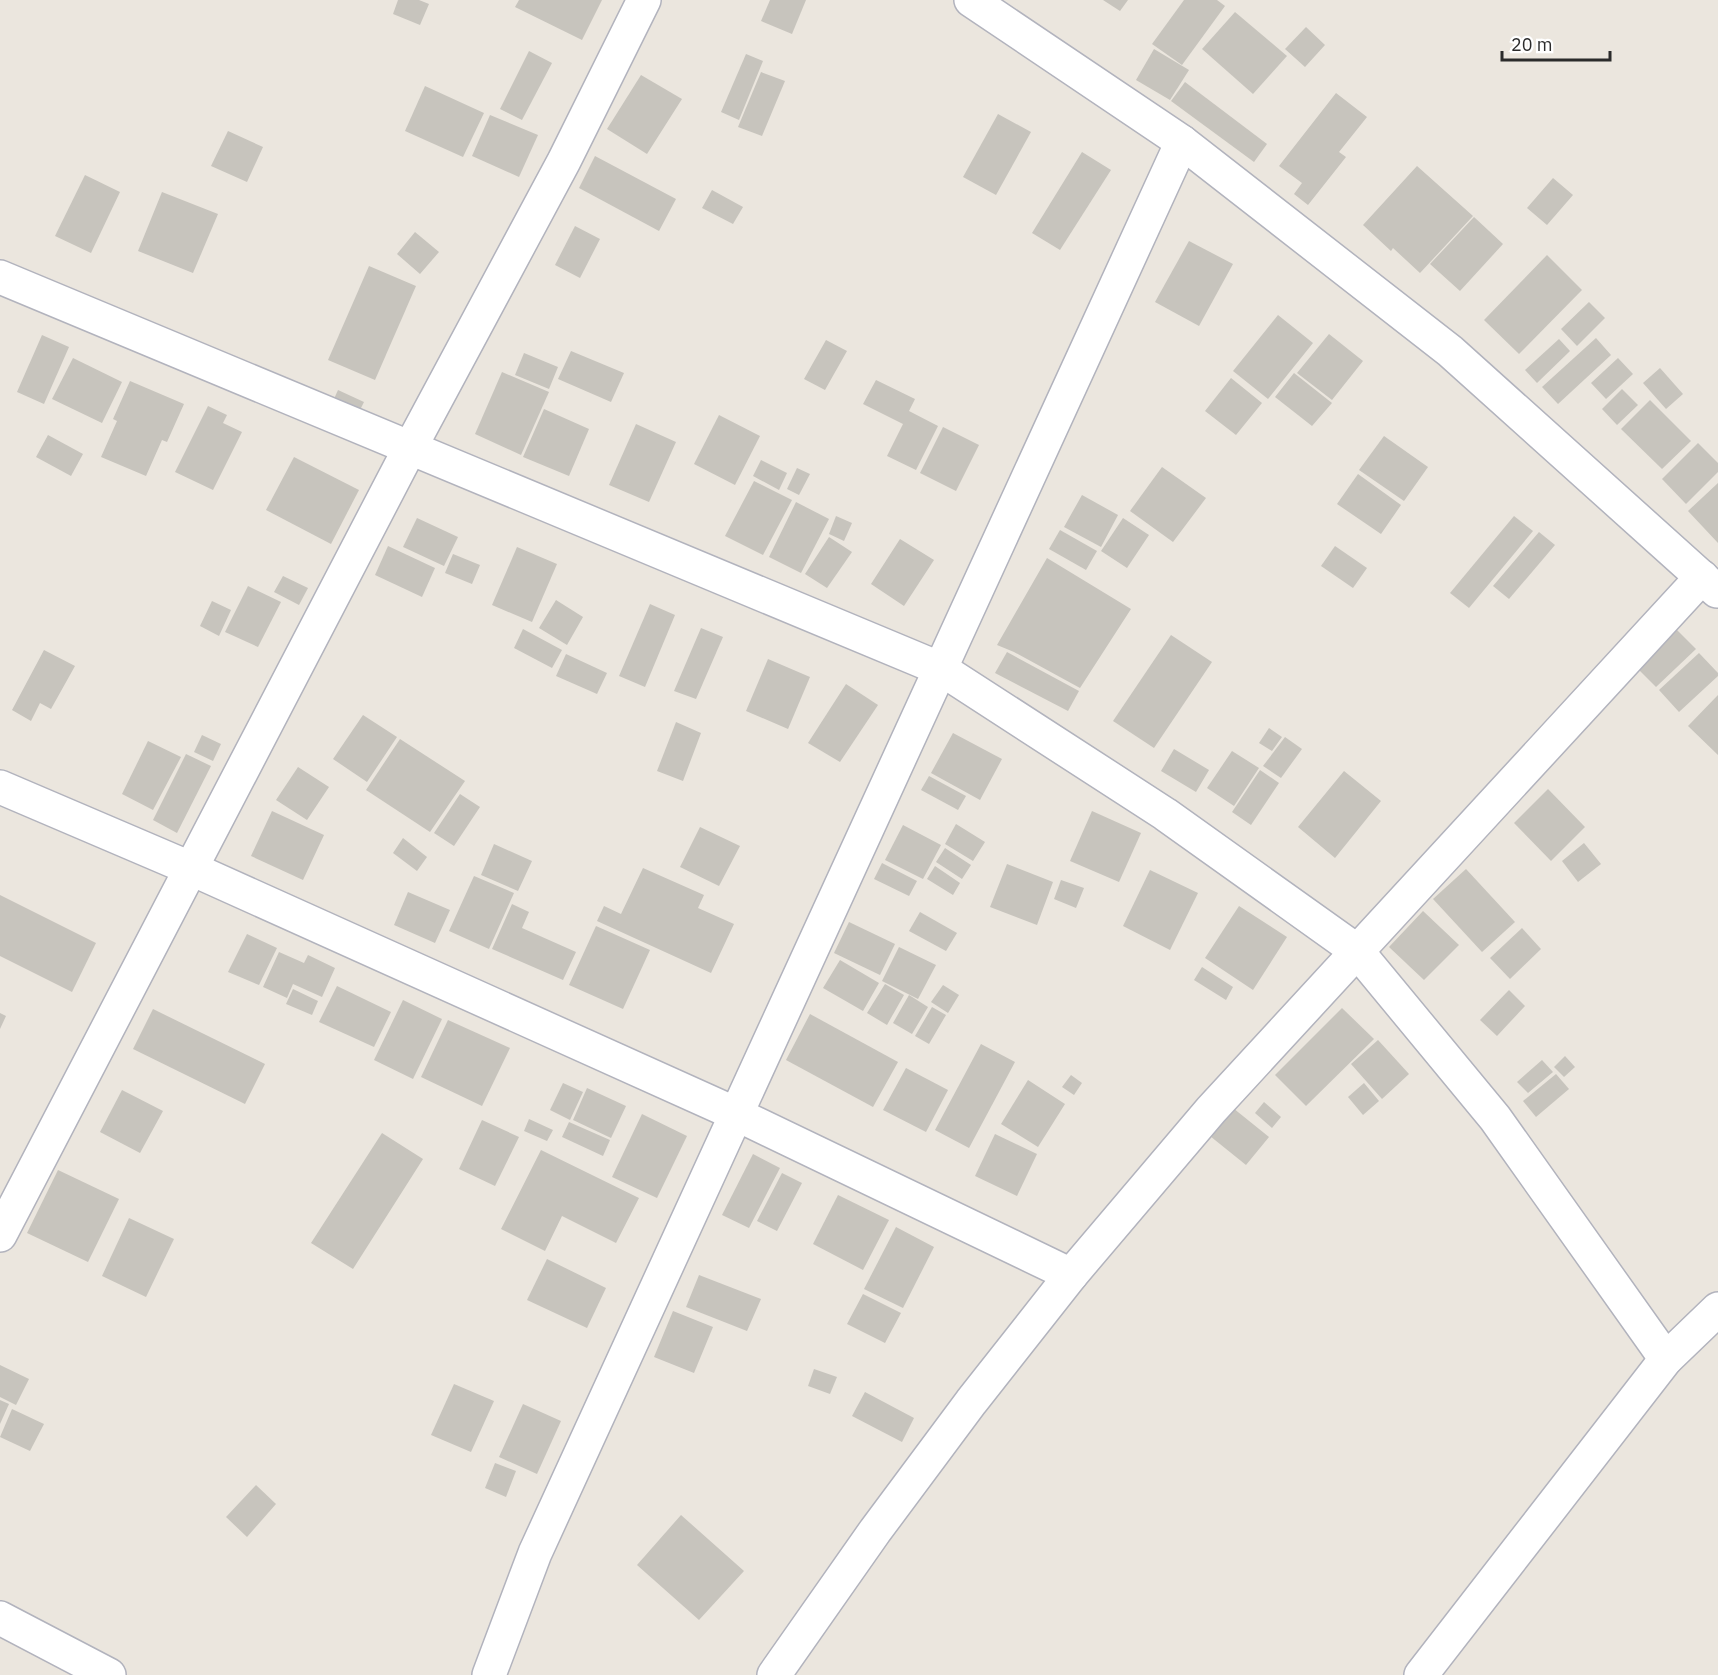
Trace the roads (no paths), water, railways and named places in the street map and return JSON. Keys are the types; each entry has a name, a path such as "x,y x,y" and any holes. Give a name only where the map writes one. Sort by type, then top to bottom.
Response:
{"street":[{"path":"0,1235 410,448 558,171 644,0"},
{"path":"774,1675 875,1531 971,1402 1071,1275 1211,1110 1357,951 1710,584 1450,351 1182,142 971,0"},
{"path":"489,1675 535,1553 1182,142"},
{"path":"0,277 941,669 1165,814 1357,951 1496,1118 1666,1359"},
{"path":"0,787 192,869 736,1114 1071,1275"},
{"path":"1421,1675 1666,1359 1718,1309"},
{"path":"0,1618 109,1675"}]}
